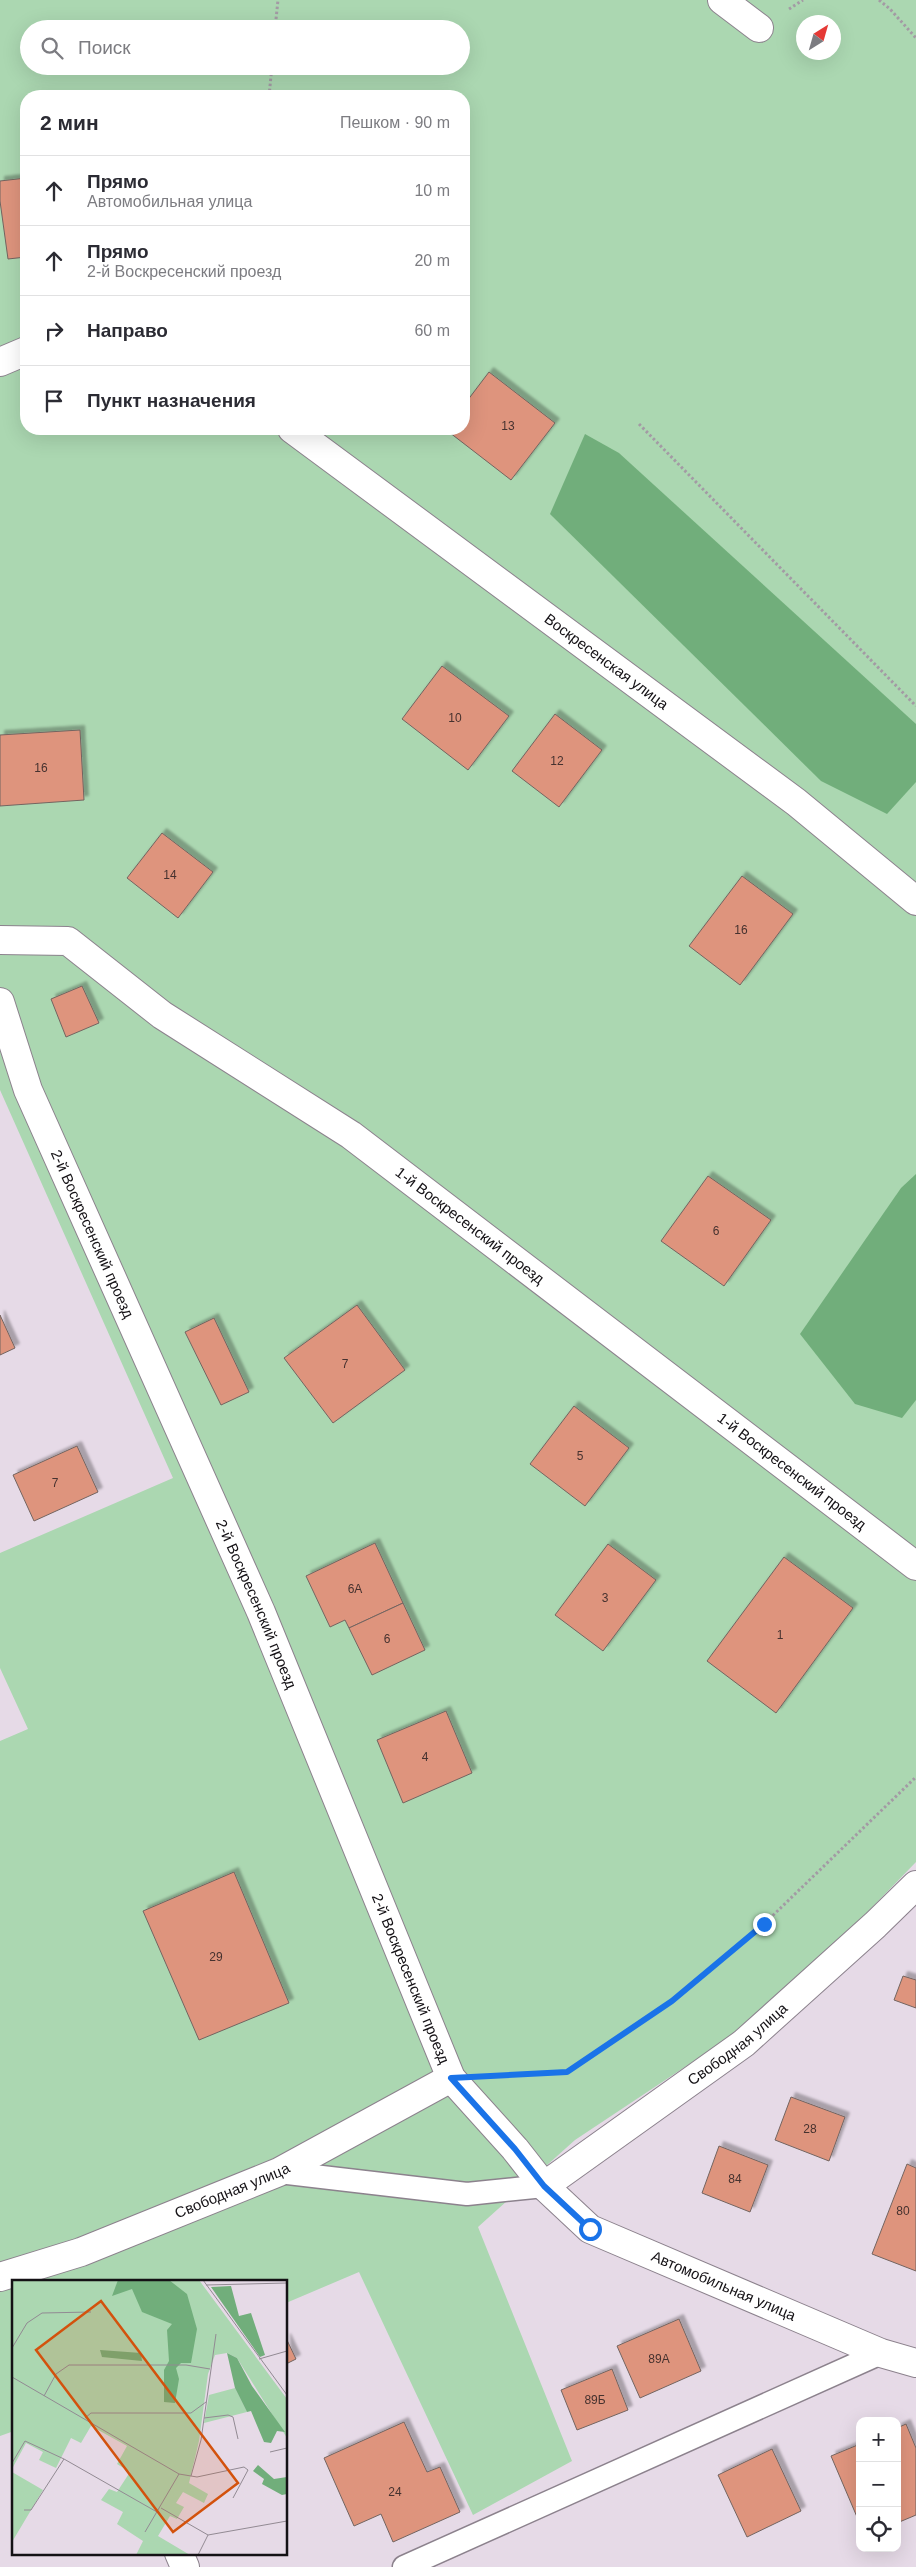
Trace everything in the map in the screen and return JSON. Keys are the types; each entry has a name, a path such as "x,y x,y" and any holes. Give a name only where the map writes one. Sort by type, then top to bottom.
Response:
{"street":[{"path":"722,0 759,28"},
{"path":"0,362 20,353"},
{"name":"Воскресенская улица","path":"300,435 796,802 916,901"},
{"name":"1-й Воскресенский проезд","path":"0,940 68,941 162,1015 352,1135 916,1566"},
{"name":"2-й Воскресенский проезд","path":"0,1002 28,1090 261,1612 451,2078 515,2149 544,2186"},
{"name":"Свободная улица","path":"544,2186 744,2043 875,1925 916,1884"},
{"name":"Свободная улица","path":"0,2277 59,2271 279,2172 451,2078"},
{"name":"Автомобильная улица","path":"544,2186 590,2229 881,2353 916,2363"},
{"path":"179,2554 185,2567"}],"lane":[{"path":"279,2172 467,2194 544,2186"},
{"path":"404,2567 881,2353"}],"path":[{"path":"276,20 278,0"},
{"path":"879,0 890,9 916,38"},
{"path":"270,90 271,75"},
{"path":"639,424 916,706"},
{"path":"451,2078 567,2072 672,2001 764,1924 916,1777"}],"green space":[{"path":"0,0 916,0 916,1862 853,1927 736,2033 575,2140 478,2227 572,2461 473,2515 359,2272 288,2302 288,2280 12,2280 12,2432 0,2436 0,1741 28,1729 0,1668 0,1553 173,1478 0,1090"},
{"path":"585,434 619,453 916,724 916,782 887,814 821,781 550,514"},
{"path":"916,1174 916,1400 902,1418 855,1404 800,1334 901,1188"}],"building":[{"path":"20,179 20,258 8,259 0,201 0,181"},
{"path":"489,372 555,423 511,480 453,435 470,435 470,397"},
{"path":"442,666 509,716 468,770 402,719"},
{"path":"555,714 602,750 559,807 512,771"},
{"path":"80,730 84,800 0,806 0,735"},
{"path":"162,833 213,872 178,918 127,878"},
{"path":"742,876 793,914 740,985 689,946"},
{"path":"82,986 99,1023 66,1037 51,999"},
{"path":"708,1176 771,1220 724,1286 661,1241"},
{"path":"357,1305 405,1370 333,1423 284,1358"},
{"path":"0,1315 15,1348 0,1355"},
{"path":"214,1318 249,1392 221,1405 185,1332"},
{"path":"574,1406 629,1448 585,1506 530,1464"},
{"path":"77,1446 98,1492 34,1521 13,1475"},
{"path":"375,1543 403,1603 349,1628 345,1620 330,1627 306,1576"},
{"path":"608,1544 656,1580 603,1651 555,1615"},
{"path":"784,1557 853,1608 776,1713 707,1661"},
{"path":"403,1603 425,1650 372,1675 349,1628"},
{"path":"446,1711 472,1773 403,1803 377,1740"},
{"path":"234,1872 289,2003 199,2040 143,1911"},
{"path":"903,1976 916,1980 916,2008 894,2000"},
{"path":"791,2097 845,2117 829,2161 775,2140"},
{"path":"719,2146 768,2165 750,2212 702,2193"},
{"path":"907,2164 916,2168 916,2271 872,2254"},
{"path":"679,2319 701,2371 640,2398 617,2346"},
{"path":"288,2342 296,2359 288,2363"},
{"path":"612,2369 628,2410 577,2430 561,2390"},
{"path":"404,2422 427,2472 440,2467 460,2512 393,2542 381,2514 354,2526 324,2458"},
{"path":"906,2424 916,2448 916,2515 901,2521 901,2462 901,2426"},
{"path":"856,2446 856,2515 831,2456"},
{"path":"772,2449 801,2511 747,2537 718,2475"}],"route":[{"path":"590,2229 544,2186 515,2149 451,2078 567,2072 672,2001 764,1924"}]}
